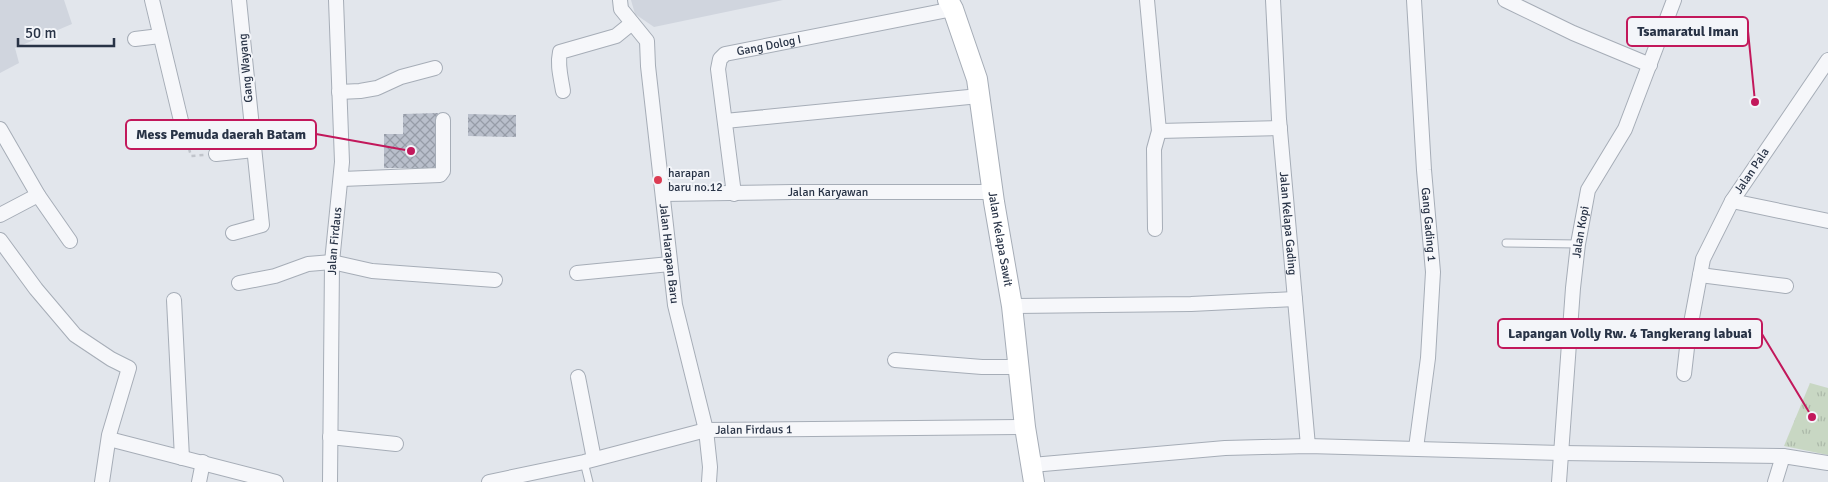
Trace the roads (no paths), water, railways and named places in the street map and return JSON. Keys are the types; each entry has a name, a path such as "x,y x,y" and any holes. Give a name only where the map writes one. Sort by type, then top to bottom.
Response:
{"main road":[{"name":"Jalan Kelapa Sawit","path":"950,5 977,79 992,192 1012,306 1025,427 1033,474"}],"street":[{"path":"152,0 184,129"},
{"name":"Gang Wayang","path":"233,233 262,225 240,0"},
{"name":"Jalan Firdaus","path":"330,482 332,262 342,179 336,0"},
{"name":"Jalan Harapan Baru","path":"620,0 621,9 647,42 648,66 675,305 706,430 710,468 709,482"},
{"path":"1147,0 1158,131 1154,149 1155,229"},
{"name":"Jalan Kelapa Gading","path":"1273,0 1280,128 1308,446"},
{"name":"Gang Gading 1","path":"1414,0 1424,170 1433,272 1428,358 1416,448"},
{"path":"1505,0 1573,33 1650,65"},
{"name":"Jalan Kopi","path":"1559,482 1578,244 1588,190 1625,129 1674,0"},
{"name":"Gang Dolog I","path":"734,194 718,69 720,58 725,54 950,5"},
{"path":"563,91 559,66 560,52 616,36 632,23"},
{"path":"135,39 160,36"},
{"name":"Jalan Pala","path":"1828,60 1732,201 1828,221"},
{"path":"339,92 377,88 401,77 435,68"},
{"path":"725,121 979,96"},
{"path":"342,179 440,176 443,171 444,120"},
{"path":"1158,131 1280,128"},
{"path":"0,129 38,195 70,241"},
{"path":"216,154 254,150"},
{"name":"Jalan Karyawan","path":"663,194 992,192"},
{"path":"0,215 38,195"},
{"path":"1684,374 1688,339 1703,259 1732,201"},
{"path":"0,240 36,289 76,335 111,359 129,368 109,439 102,482"},
{"path":"239,283 275,276 308,264 332,262 372,271 496,280"},
{"path":"578,272 670,264"},
{"path":"1700,276 1786,286"},
{"path":"1012,306 1191,304 1295,299"},
{"path":"174,300 182,458"},
{"path":"895,360 982,367 1019,367"},
{"path":"578,378 589,461"},
{"name":"Jalan Firdaus 1","path":"489,482 589,461 706,430 1025,427"},
{"path":"330,437 396,444"},
{"path":"109,439 276,482"},
{"path":"1033,474 1225,448 1308,446 1560,453 1783,456 1828,462"},
{"path":"1775,482 1783,456"},
{"path":"199,482 203,462"}],"lane":[{"path":"1506,244 1578,244"},
{"path":"589,461 589,482"}],"place":[{"name":"Tsamaratul Iman","path":"1755,102"},
{"name":"Mess Pemuda daerah Batam","path":"411,151"},
{"name":"harapan baru no.12","path":"658,180"},
{"name":"Lapangan Volly Rw. 4 Tangkerang labuai","path":"1812,417"}]}
